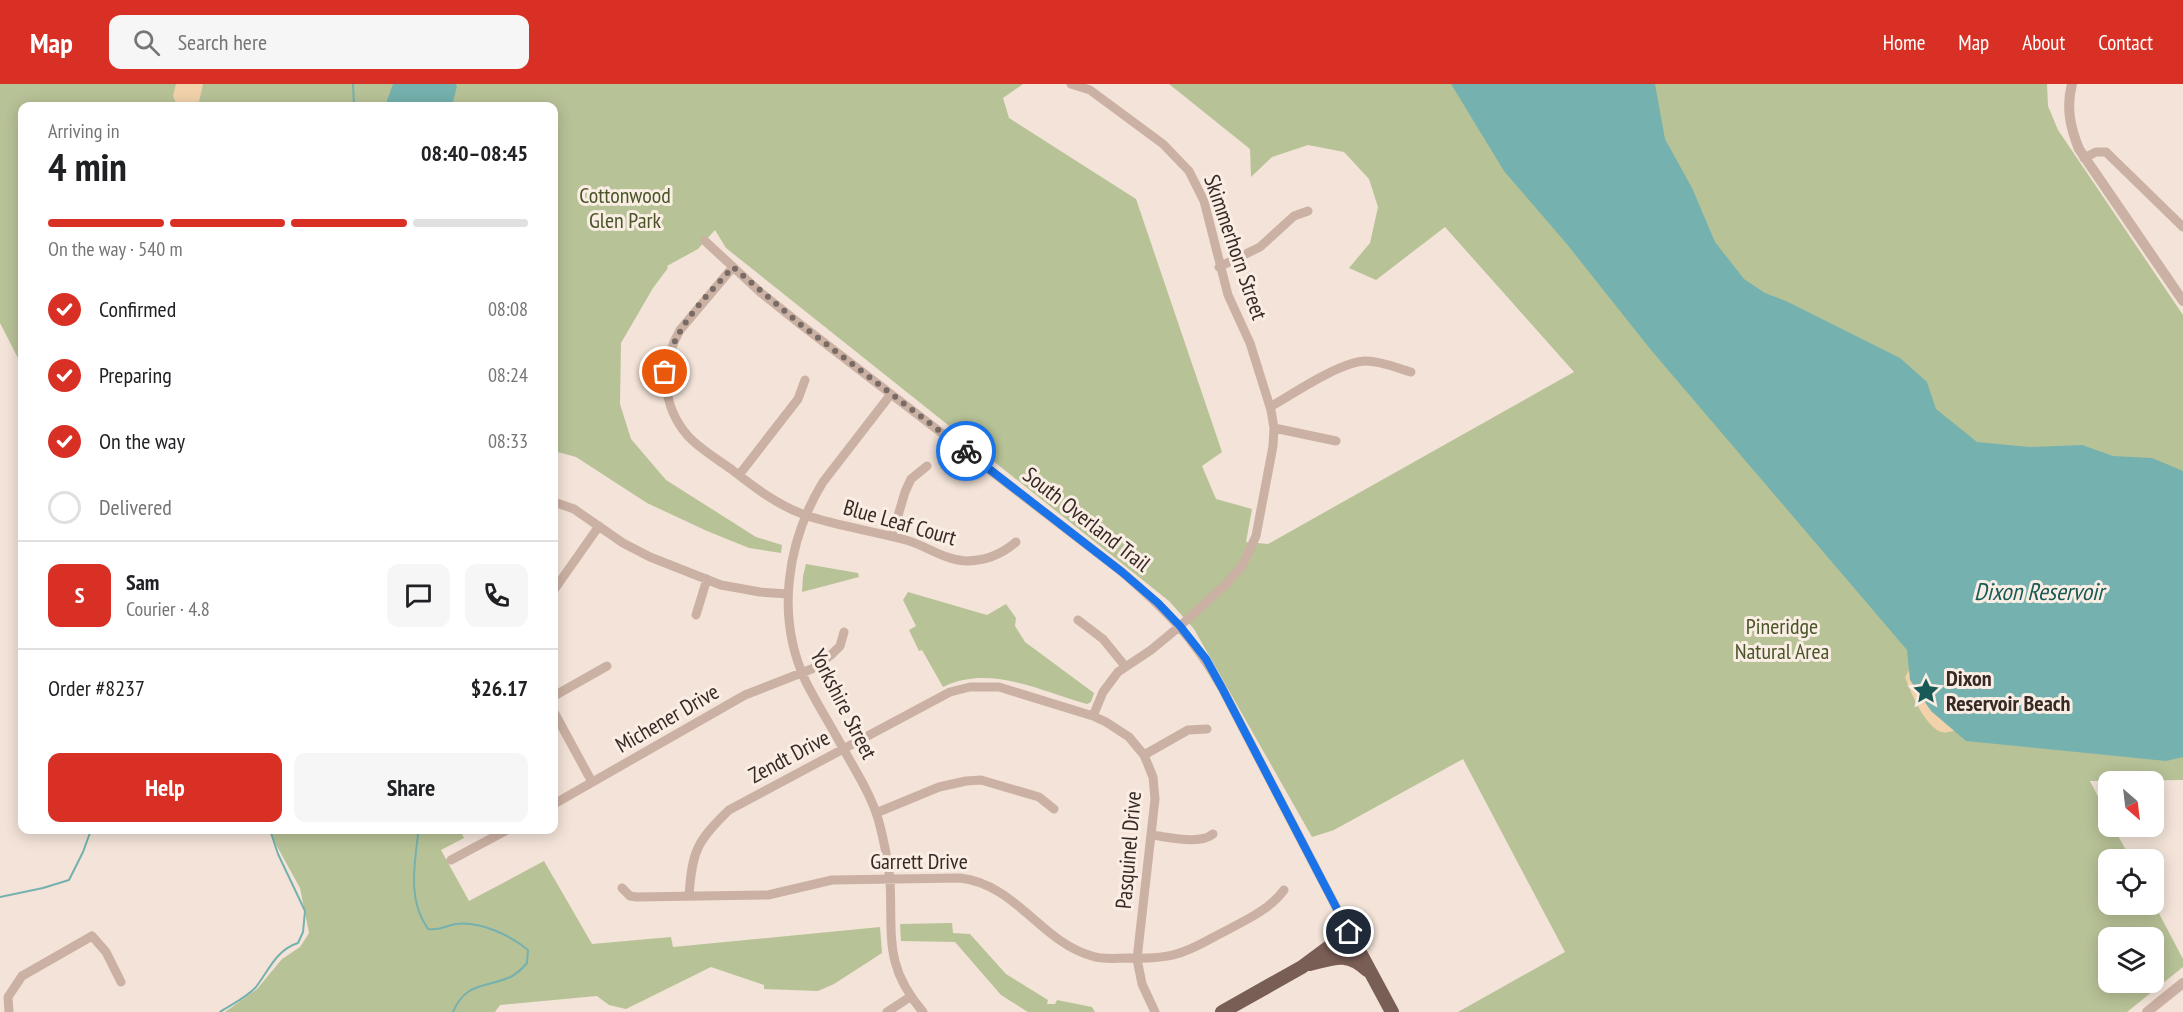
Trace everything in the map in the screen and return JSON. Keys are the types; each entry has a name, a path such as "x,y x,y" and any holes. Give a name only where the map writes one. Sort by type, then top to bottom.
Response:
{"main road":[{"path":"1222,1012 1302,967 1349,932"},
{"name":"South Overland Trail","path":"1349,932 1392,1012"},
{"path":"1302,967 1344,957 1359,963 1372,975"}],"street":[{"name":"Skimmerhorn Street","path":"1071,84 1090,90 1163,144 1189,171 1206,207 1219,267 1228,295 1250,343 1275,428 1256,536 1248,556 1233,577 1180,626 1118,672 1103,692 1093,716"},
{"path":"2072,84 2068,107 2070,120 2073,135 2084,158 2183,301"},
{"path":"2084,158 2096,152 2106,152 2183,227"},
{"path":"1219,267 1260,248 1294,216 1308,211"},
{"name":"South Overland Trail","path":"705,241 800,324 1122,572 1158,603 1180,626 1206,659 1349,932"},
{"name":"Blue Leaf Court","path":"733,267 680,330 670,350 665,380 670,406 691,439 776,502 805,515 892,536 915,543 942,556 965,561 1004,553 1016,542"},
{"path":"1270,407 1331,373 1359,361 1378,363 1412,372"},
{"path":"739,475 798,399 805,380"},
{"name":"Yorkshire Street","path":"891,394 823,482 805,515 791,562 788,594 792,641 802,674 864,786 876,813 884,842 890,879 891,951 896,971 910,997 923,1012"},
{"path":"1275,428 1336,441"},
{"path":"892,536 904,492 911,479 927,466"},
{"path":"558,503 574,509 637,552 740,589 788,594"},
{"path":"558,584 599,526"},
{"path":"696,615 707,579"},
{"path":"1078,620 1103,639 1125,666"},
{"name":"Michener Drive","path":"558,802 745,695 814,668 840,646 844,632"},
{"path":"558,694 607,666"},
{"name":"Zendt Drive","path":"689,896 691,869 697,848 710,828 729,810 950,692 970,687 999,687 1093,716"},
{"name":"Pasquinel Drive","path":"1093,716 1118,729 1144,755 1153,777 1155,788 1151,835 1137,958 1142,984 1155,1012"},
{"path":"558,719 592,782"},
{"path":"1144,755 1188,730 1207,729"},
{"path":"876,813 939,787 981,780 1039,797 1054,809"},
{"path":"451,860 500,834"},
{"path":"1151,835 1198,840 1214,834"},
{"name":"Garrett Drive","path":"622,888 630,896 637,897 768,895 832,880 960,878 986,883 1001,891 1066,944 1093,957 1137,958 1167,957 1193,949 1268,908 1284,890"},
{"path":"9,1012 8,997 22,976 92,936 106,952 121,982"},
{"path":"2147,1012 2183,982"},
{"path":"887,1012 910,997"}],"green space":[{"name":"Pineridge Natural Area","path":"0,84 1023,84 1003,98 1009,118 1136,199 1222,452 1202,466 1216,499 1252,509 1246,542 1268,544 1574,372 1445,227 1376,280 1349,268 1370,243 1378,207 1369,179 1344,152 1308,145 1272,157 1251,177 1250,149 1169,84 2047,84 2048,106 2058,130 2183,315 2183,780 2164,780 2164,771 2098,771 2098,781 2090,781 2098,797 2098,837 2119,837 2125,849 2098,849 2098,915 2160,915 2183,959 2183,967 2164,982 2164,927 2098,927 2098,993 2151,993 2127,1012 1458,1012 1565,952 1463,759 1334,830 1312,837 1194,629 1169,601 726,248 715,230 698,249 667,266 668,268 653,288 621,343 620,404 631,439 666,480 756,537 782,545 781,553 749,548 707,531 647,503 576,457 558,452 558,102 18,102 18,358 0,323"},
{"path":"806,564 858,573 859,577 802,592"},
{"path":"908,592 987,615 1006,604 1016,618 1015,626 1025,642 1094,693 1091,702 1087,704 1015,682 997,679 979,678 943,687 922,650 919,651 909,630 916,626 903,600"},
{"path":"270,834 462,834 464,838 441,850 469,901 544,861 592,944 671,937 673,947 880,927 882,953 834,984 818,991 764,989 764,985 711,967 626,1009 609,1005 597,996 500,1005 495,1012 225,1012 257,989 282,959 300,947 309,933 300,888"},
{"path":"952,923 953,933 970,934 1006,974 1048,1000 1047,1004 1055,1004 1057,1000 1092,1007 1095,1012 1028,1012 1001,995 955,942 901,941 900,924"}],"sand":[{"path":"176,84 203,84 199,102 176,102 173,96"},
{"name":"Dixon Reservoir Beach","path":"1913,664 1964,727 1941,732 1929,723 1919,708 1905,677"}],"water":[{"path":"393,84 455,84 457,86 453,102 386,102"},
{"name":"Dixon Reservoir","path":"1451,84 1655,84 1665,139 1692,188 1715,242 1744,279 1765,293 1788,302 1900,358 1927,382 1936,409 1977,442 2029,447 2082,445 2113,456 2152,458 2183,471 2183,757 2166,761 1966,741 1931,711 1910,680 1907,650 1651,350 1566,243 1504,171"}],"waterway":[{"path":"353,84 354,102"},
{"path":"0,897 69,880 90,834"},
{"path":"220,1012 252,991 278,956 290,946 298,943 303,932 305,911 278,854 271,834"},
{"path":"418,834 414,871 415,895 417,907 428,929 439,929 456,924 485,927 504,934 528,950 527,963 519,972 469,991 453,1012"}],"way so far":[{"path":"665,372 670,350 680,330 733,267 800,324 966,451"}],"place":[{"name":"Dixon Reservoir Beach","path":"1926,691"}],"route":[{"path":"966,451 1122,572 1158,603 1180,626 1206,659 1349,932"}],"park label":[{"name":"Cottonwood Glen Park","path":"625,208"}]}
